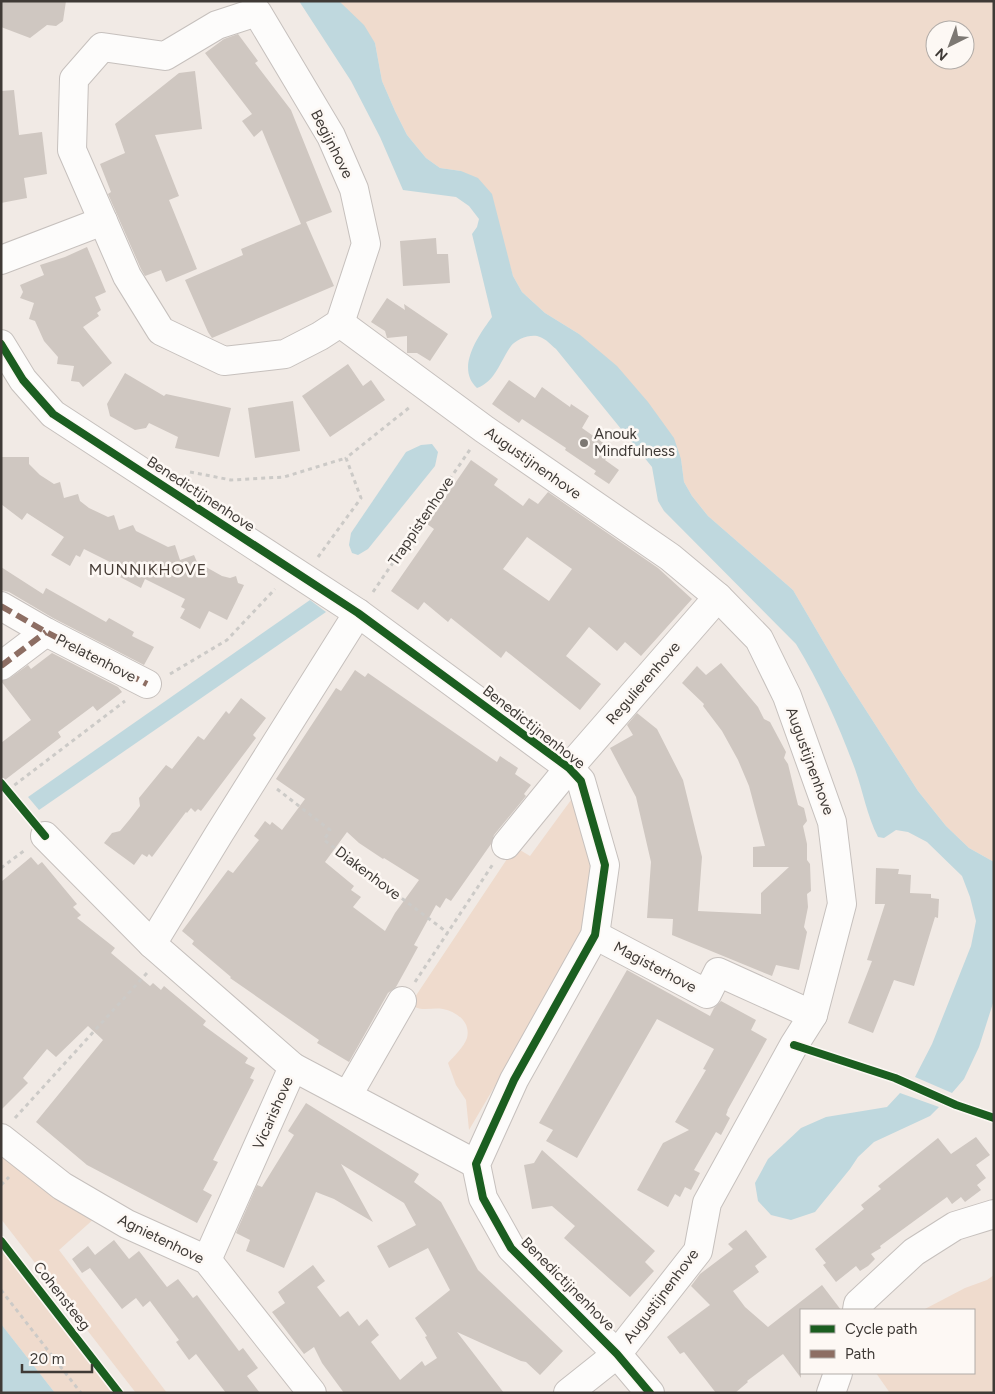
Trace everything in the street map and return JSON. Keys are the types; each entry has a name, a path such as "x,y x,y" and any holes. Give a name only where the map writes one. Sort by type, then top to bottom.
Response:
{"street":[{"name":"Begijnhove","path":"257,12 331,136 354,189 366,244 340,323 286,354 224,361 161,331 127,276 103,221 72,150 74,79 102,48 165,56 217,25 257,12"},
{"path":"1,260 103,221"},
{"name":"Augustijnenhove","path":"340,323 484,429 670,557 718,597 759,639 786,696 832,822 842,904 814,1015 794,1045 707,1203 698,1251 617,1354"},
{"name":"Benedictijnenhove","path":"1,344 23,380 53,414 358,613 569,768 581,781 606,865 595,935 514,1080 476,1164 483,1198 511,1248 617,1354 650,1393"},
{"name":"Regulierenhove","path":"569,768 718,597"},
{"name":"Prelatenhove","path":"1,606 46,632 147,684"},
{"path":"158,949 257,774 358,613"},
{"name":"Prelatenhove","path":"1,666 46,632"},
{"name":"Benedictijnenhove","path":"506,845 569,768"},
{"name":"Vicarishove","path":"45,836 158,949 293,1067 207,1260"},
{"name":"Magisterhove","path":"595,935 707,994 718,972 814,1015"},
{"path":"348,1095 402,1001"},
{"path":"293,1067 476,1164"},
{"name":"Agnietenhove","path":"8,1128 62,1186 127,1224 207,1260 312,1393"},
{"path":"856,1309 858,1304 914,1252 956,1226 994,1214"},
{"path":"568,1393 617,1354"},
{"path":"831,1393 838,1374"}],"path":[{"path":"181,470 231,480 284,477 346,458 431,390"},
{"path":"304,576 361,498 346,458"},
{"path":"1,783 14,798"},
{"path":"402,1001 506,845"},
{"path":"8,1128 158,949"},
{"path":"1,1290 81,1393"}],"shaded area":[{"path":"339,1 994,1 994,862 969,848 946,826 918,791 840,670 793,590 708,516 692,496 684,482 681,459 579,334 545,313 522,292 513,276 504,246 461,171 440,168 426,158 407,135 382,81 375,43"},
{"path":"571,800 586,821 592,851 590,890 584,930 577,946 469,1130 466,1100 456,1085 448,1063 466,1041 467,1027 458,1015 448,1010 420,1009 413,1006 415,997 515,847 530,856"},
{"path":"1,1151 96,1217 59,1250 167,1393 136,1393 1,1219"},
{"path":"1,1250 112,1393 55,1393 1,1324"},
{"path":"994,1275 994,1393 890,1393 877,1374 975,1374 975,1309 925,1309 965,1288 987,1280"}],"water":[{"path":"299,1 339,1 364,25 375,43 382,81 407,135 426,158 440,168 461,171 478,178 492,194 513,276 522,292 545,313 579,334 617,366 648,402 674,438 681,459 684,482 692,496 708,516 793,590 840,670 918,791 946,826 969,848 994,862 994,1000 979,1047 964,1079 952,1093 915,1077 932,1044 971,946 976,921 962,876 927,842 908,832 896,830 884,838 878,837 871,821 855,769 836,721 796,644 664,511 658,501 652,467 556,349 540,337 524,337 511,346 489,381 477,388 471,380 468,371 469,361 476,342 492,317 472,234 477,227 479,219 469,206 456,197 403,190 380,137 351,81"},
{"path":"432,444 438,452 435,466 368,549 358,555 352,553 349,545 351,533 406,452 421,445"},
{"path":"310,600 326,612 39,810 28,797"},
{"path":"900,1093 939,1107 930,1116 874,1142 858,1157 815,1212 791,1220 771,1215 758,1201 755,1183 768,1159 801,1128 826,1117 887,1107"},
{"path":"1,1324 55,1393 1,1393"}],"building":[{"path":"1,1 66,1 63,21 56,26 47,25 30,38 1,27"},
{"path":"238,34 258,61 255,63 291,110 332,212 306,222 334,286 212,338 185,280 243,255 241,249 301,224 262,130 254,137 242,121 252,114 205,53 224,39"},
{"path":"195,71 202,129 155,135 179,196 169,200 197,269 166,282 161,270 145,276 141,269 108,194 111,192 100,164 125,153 115,124 179,73"},
{"path":"14,90 19,135 42,132 47,174 24,178 27,198 1,203 1,91"},
{"path":"436,238 437,254 448,254 450,283 403,286 400,241"},
{"path":"87,247 106,292 95,297 101,310 97,313 99,316 83,327 112,363 83,387 79,382 71,381 74,366 57,364 58,357 44,341 35,321 29,319 34,303 20,298 23,292 20,285 44,275 40,265"},
{"path":"387,298 405,310 404,304 448,334 430,361 417,353 407,353 407,336 387,338 385,331 371,322"},
{"path":"348,364 363,386 371,380 385,400 330,437 302,396"},
{"path":"125,373 164,396 166,394 231,408 219,457 175,448 178,437 149,423 146,428 135,430 110,416 107,404"},
{"path":"509,380 535,398 542,387 570,407 571,404 589,416 582,428 612,449 605,460 619,470 609,484 594,474 596,471 565,450 566,448 522,419 519,423 492,404"},
{"path":"293,401 300,451 255,458 248,408"},
{"path":"1,457 29,457 29,464 40,475 54,484 60,482 64,498 78,494 80,501 89,508 108,517 114,515 119,530 133,525 136,531 168,547 175,545 180,560 194,555 197,562 222,576 230,578 236,576 238,583 244,585 227,620 209,611 200,629 180,618 185,609 181,607 185,599 145,579 141,588 120,577 124,569 84,549 80,557 76,555 70,566 51,555 64,537 27,513 22,520 1,504"},
{"path":"471,460 498,479 494,485 523,506 529,498 538,504 548,492 658,568 692,599 641,656 625,642 617,651 589,627 566,656 601,684 580,710 506,651 501,658 451,618 448,622 424,602 418,610 391,591 434,529 427,524","holes":["527,537 572,569 549,601 503,569"]},
{"path":"1,567 43,594 46,588 106,622 109,618 134,632 132,636 154,647 144,665 53,618 9,592 1,590"},
{"path":"52,653 118,687 122,692 97,711 93,706 58,732 61,737 1,783 1,743 31,720 1,681 10,678 28,665 31,669"},
{"path":"721,663 758,707 764,719 770,722 786,752 784,758 788,764 798,805 804,808 807,821 803,826 807,844 807,860 810,864 811,891 807,894 808,907 804,927 807,932 799,970 776,965 772,976 672,935 673,919 647,918 651,862 636,797 610,748 633,735 627,725 637,713 657,729 683,780 702,857 698,911 761,914 761,893 789,867 753,867 753,847 765,846 749,786 738,760 722,731 703,706 704,704 682,683 697,666 706,675"},
{"path":"355,670 365,677 368,673 497,762 500,756 518,768 515,774 531,785 524,794 526,796 494,835 491,844 451,901 446,898 440,908 436,905 414,945 418,947 406,969 396,987 388,993 349,1062 317,1043 319,1040 230,978 192,944 194,941 182,931 228,870 233,873 259,840 254,836 265,821 270,825 272,822 282,830 305,799 276,779 336,688 341,691","holes":["347,832 359,843 419,880 395,913 385,931 353,907 361,897 351,890 354,886 325,862"]},
{"path":"241,698 266,718 253,735 256,738 201,811 198,809 195,812 191,808 186,812 152,857 149,854 147,857 142,854 134,865 104,843 112,833 120,831 130,819 140,806 139,798 166,765 172,769 198,736 204,740 226,711 229,714"},
{"path":"31,857 38,865 42,862 77,904 73,907 81,915 77,918 115,948 111,953 150,986 153,983 161,990 164,986 206,1021 203,1025 248,1058 245,1063 255,1068 250,1078 254,1080 213,1160 218,1162 203,1190 212,1195 197,1223 87,1165 36,1122 103,1040 88,1026 56,1057 47,1049 23,1078 28,1083 1,1110 1,882"},
{"path":"876,868 899,869 898,874 911,875 910,893 931,894 931,898 939,899 938,918 935,917 914,986 894,980 873,1033 848,1023 872,961 867,960 885,904 875,904"},
{"path":"627,970 710,1016 714,1008 721,1001 756,1020 751,1030 767,1039 727,1111 726,1115 730,1118 721,1135 716,1132 694,1170 700,1173 691,1190 685,1187 680,1197 675,1194 668,1207 637,1190 663,1143 689,1130 675,1122 706,1070 703,1069 714,1049 657,1019 577,1158 546,1141 553,1130 539,1123"},
{"path":"306,1103 419,1174 414,1182 441,1202 478,1270 563,1351 540,1375 526,1362 457,1332 504,1393 344,1393 322,1363 314,1347 304,1354 272,1312 285,1303 278,1292 313,1265 325,1281 317,1287 340,1317 348,1311 359,1326 367,1319 379,1335 371,1342 400,1380 422,1361 425,1366 437,1358 425,1337 427,1336 415,1318 450,1290 428,1248 389,1268 377,1246 416,1225 404,1203 341,1164 373,1222 334,1199 316,1192 284,1268 246,1251 250,1240 236,1233 257,1185 262,1187 294,1135 288,1131"},
{"path":"976,1137 990,1155 976,1165 986,1178 977,1185 981,1190 965,1202 961,1197 952,1204 947,1197 880,1246 881,1248 871,1254 875,1259 868,1266 860,1271 856,1266 836,1282 823,1265 826,1263 815,1249 864,1209 861,1205 881,1189 878,1186 938,1138 951,1154"},
{"path":"542,1150 655,1251 645,1262 654,1271 630,1297 564,1238 575,1226 552,1206 532,1209 524,1165 534,1163"},
{"path":"746,1230 767,1257 755,1266 759,1272 733,1291 745,1307 768,1327 822,1285 840,1309 800,1309 801,1378 783,1354 747,1381 735,1393 716,1393 684,1352 680,1354 667,1337 710,1305 691,1286 700,1274 733,1249 728,1244"},
{"path":"114,1240 129,1259 139,1251 167,1287 178,1279 193,1298 197,1295 239,1351 243,1348 258,1368 247,1376 260,1393 226,1393 196,1354 189,1360 176,1342 179,1340 150,1301 143,1307 136,1298 122,1309 90,1268 82,1273 72,1259 88,1246 95,1255"}],"marked path":[{"path":"1,606 46,632 147,684"},
{"path":"1,666 46,632"}],"cycle path":[{"path":"1,344 23,380 53,414 358,613 569,768 581,781 605,865 595,935 514,1080 476,1164 483,1198 511,1248 617,1354 650,1393"},
{"path":"1,783 45,836"},
{"path":"794,1045 895,1078 956,1105 994,1118"},
{"name":"Cohensteeg","path":"1,1241 119,1393"}],"place":[{"name":"Anouk Mindfulness","path":"584,443"}],"district":[{"name":"MUNNIKHOVE","path":"148,569"}]}
